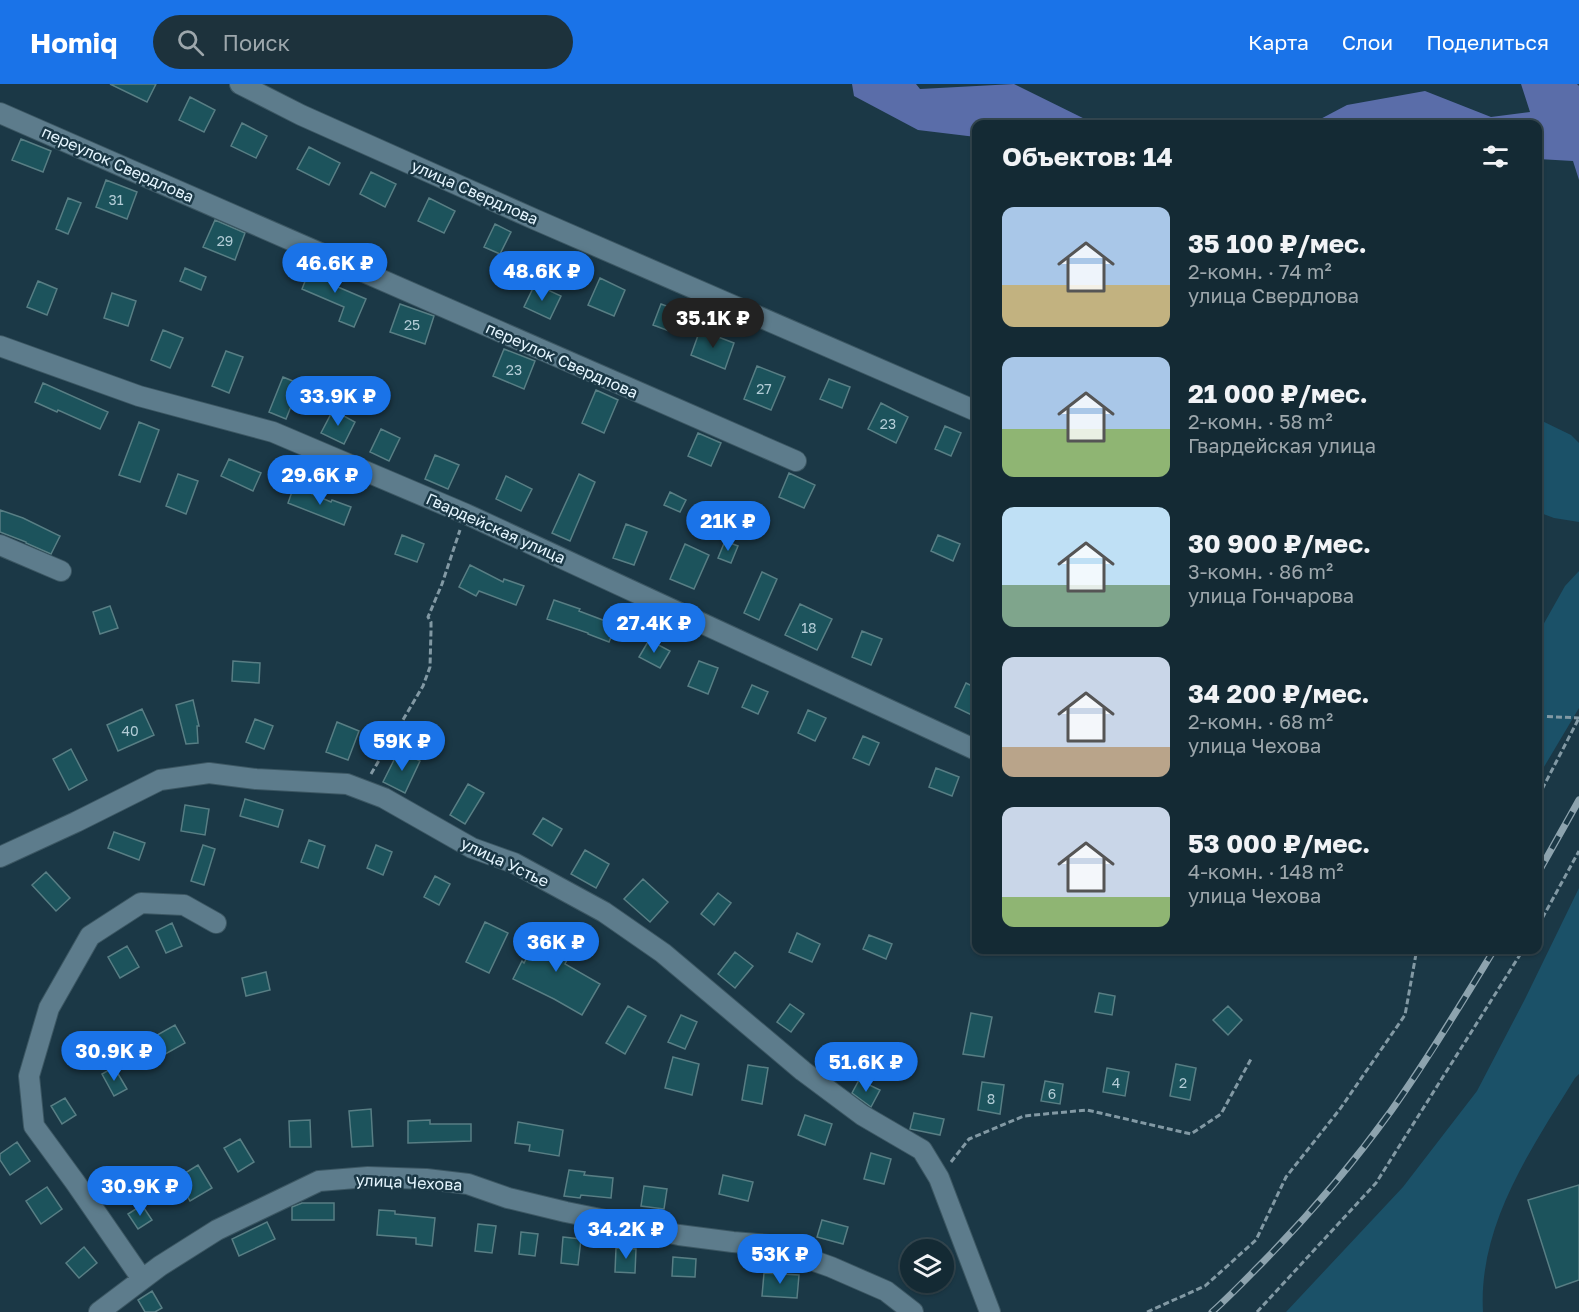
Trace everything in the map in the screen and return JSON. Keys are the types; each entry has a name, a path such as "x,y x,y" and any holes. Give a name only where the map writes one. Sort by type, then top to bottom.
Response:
{"street":[{"name":"улица Свердлова","path":"240,84 301,115 534,219 972,409"},
{"name":"переулок Свердлова","path":"0,112 796,461"},
{"name":"Гвардейская улица","path":"0,346 139,396 273,432 466,514 972,748"},
{"path":"0,545 61,571"},
{"name":"улица Устье","path":"0,857 160,780 209,773 256,779 347,784 384,798 472,848 514,863 604,912 663,953 803,1071 862,1115 922,1150 939,1178 990,1312"},
{"path":"142,1279 34,1126 29,1076 49,1008 90,936 141,903 184,905 216,923"},
{"name":"улица Чехова","path":"99,1312 160,1266 217,1230 319,1181 368,1177 426,1179 468,1184 508,1198 679,1235 769,1245 831,1267 886,1291 914,1312"}],"path":[{"path":"367,782 423,686 430,667 431,622 428,617 466,514"},
{"path":"1542,716 1579,718 1542,789"},
{"path":"1542,919 1579,851"},
{"path":"1147,1312 1205,1286 1256,1240 1286,1177 1340,1109 1405,1015 1416,954"},
{"path":"1257,1312 1376,1183 1521,954"},
{"path":"939,1178 969,1138 1024,1116 1087,1110 1191,1134 1221,1114 1251,1059"}],"shaded area":[{"path":"1542,421 1571,435 1579,443 1579,522 1542,514"},
{"path":"1579,571 1579,708 1542,770 1542,627 1565,586"},
{"path":"1579,888 1579,1074 1525,1160 1498,1218 1489,1249 1484,1280 1483,1312 1286,1312 1403,1187 1477,1091"}],"water":[{"path":"852,84 916,84 920,89 1014,84 1087,120 972,120 972,137 918,130 854,96"},
{"path":"1521,84 1577,84 1579,86 1579,180 1573,161 1542,159 1542,120 1319,120 1347,105 1425,91 1491,117 1530,112"}],"building":[{"path":"110,84 156,84 147,102"},
{"path":"190,97 215,110 204,132 179,120"},
{"path":"242,123 267,136 256,158 231,146"},
{"path":"21,139 51,151 43,172 12,160"},
{"path":"309,147 340,163 329,185 297,169"},
{"path":"371,172 396,184 385,207 360,194"},
{"path":"106,180 137,192 127,219 96,207"},
{"path":"68,198 81,203 68,234 56,229"},
{"path":"429,198 455,211 444,233 418,221"},
{"path":"215,220 245,233 235,260 203,247"},
{"path":"495,224 511,232 500,254 484,247"},
{"path":"311,266 341,279 338,287 366,299 354,327 339,321 344,307 302,289"},
{"path":"185,268 206,277 201,290 180,281"},
{"path":"600,278 625,290 614,316 588,305"},
{"path":"38,281 57,289 47,315 27,307"},
{"path":"535,284 561,296 550,319 524,307"},
{"path":"112,293 136,301 128,326 104,318"},
{"path":"400,304 434,316 425,344 390,332"},
{"path":"661,304 680,311 672,332 653,325"},
{"path":"163,330 183,338 170,368 151,360"},
{"path":"700,330 734,343 725,369 691,355"},
{"path":"504,349 535,361 524,389 493,376"},
{"path":"226,351 243,357 229,393 212,386"},
{"path":"757,366 785,377 771,410 744,399"},
{"path":"283,377 300,384 286,419 269,412"},
{"path":"829,379 850,387 842,408 820,399"},
{"path":"43,383 108,412 100,429 35,402"},
{"path":"596,390 618,400 604,433 582,423"},
{"path":"881,403 908,417 896,443 868,429"},
{"path":"333,410 355,422 344,444 321,433"},
{"path":"139,422 159,430 140,482 119,475"},
{"path":"945,426 961,433 951,456 935,449"},
{"path":"381,429 400,438 389,461 370,452"},
{"path":"698,433 721,443 711,466 688,456"},
{"path":"435,455 459,465 448,489 425,479"},
{"path":"229,459 261,473 253,491 221,476"},
{"path":"789,473 815,485 804,508 779,497"},
{"path":"178,474 198,481 186,514 166,506"},
{"path":"579,474 595,482 570,541 552,533"},
{"path":"506,476 532,489 521,511 496,499"},
{"path":"294,486 331,502 332,500 351,507 344,525 288,503"},
{"path":"670,492 686,500 680,512 664,505"},
{"path":"0,510 23,518 60,536 51,554 0,532"},
{"path":"626,524 647,532 634,565 613,558"},
{"path":"402,535 424,544 417,562 395,554"},
{"path":"938,535 960,544 953,561 931,551"},
{"path":"725,541 738,546 731,563 718,558"},
{"path":"685,544 709,555 694,589 670,579"},
{"path":"470,565 503,582 504,579 524,586 516,605 479,591 476,596 459,587"},
{"path":"762,572 777,579 759,620 744,613"},
{"path":"554,600 616,625 609,642 547,619"},
{"path":"800,604 832,619 817,650 785,635"},
{"path":"110,606 118,628 100,634 93,612"},
{"path":"862,631 882,639 871,665 852,657"},
{"path":"649,640 670,651 660,668 639,657"},
{"path":"233,661 260,663 259,683 232,681"},
{"path":"699,661 718,668 708,694 688,686"},
{"path":"966,683 972,686 972,715 955,707"},
{"path":"752,685 768,692 758,714 742,707"},
{"path":"193,700 199,726 197,726 198,743 186,744 176,705"},
{"path":"142,709 154,735 118,751 107,725"},
{"path":"808,710 826,718 815,741 798,733"},
{"path":"255,719 273,726 264,749 246,742"},
{"path":"337,722 359,731 348,760 326,752"},
{"path":"863,736 879,743 869,765 853,758"},
{"path":"71,749 87,780 69,790 53,759"},
{"path":"399,750 420,761 405,793 383,782"},
{"path":"936,768 959,777 952,796 929,787"},
{"path":"468,784 484,793 465,824 450,815"},
{"path":"245,799 283,810 278,827 240,816"},
{"path":"185,805 209,809 205,835 181,831"},
{"path":"543,818 562,829 552,846 533,834"},
{"path":"114,832 145,843 139,860 108,848"},
{"path":"309,840 325,846 318,868 301,862"},
{"path":"203,845 215,849 204,885 191,881"},
{"path":"376,845 392,852 383,875 367,868"},
{"path":"585,850 609,864 596,888 571,874"},
{"path":"46,872 70,898 56,911 32,885"},
{"path":"435,876 450,884 439,905 424,897"},
{"path":"643,879 668,902 650,922 624,899"},
{"path":"718,893 731,903 714,925 701,914"},
{"path":"485,922 508,933 489,973 466,962"},
{"path":"172,923 182,946 166,953 156,931"},
{"path":"553,928 565,934 564,939 575,944 565,964 600,984 582,1015 513,979 540,933 548,937"},
{"path":"797,933 820,944 812,962 789,952"},
{"path":"869,935 892,944 886,959 863,949"},
{"path":"127,946 139,967 120,978 108,957"},
{"path":"735,952 753,966 735,988 718,974"},
{"path":"266,972 270,990 246,996 242,978"},
{"path":"1099,993 1115,996 1112,1015 1095,1012"},
{"path":"790,1004 804,1014 791,1032 777,1022"},
{"path":"628,1006 646,1016 625,1054 606,1043"},
{"path":"1228,1006 1242,1020 1228,1035 1213,1020"},
{"path":"971,1013 992,1017 984,1057 963,1054"},
{"path":"681,1015 697,1022 685,1049 668,1042"},
{"path":"175,1025 185,1043 160,1057 150,1039"},
{"path":"673,1057 699,1064 692,1095 665,1088"},
{"path":"1176,1064 1196,1068 1190,1100 1170,1096"},
{"path":"748,1065 768,1068 762,1104 742,1100"},
{"path":"114,1067 127,1089 114,1096 102,1074"},
{"path":"1107,1068 1129,1072 1125,1096 1103,1092"},
{"path":"859,1080 880,1090 871,1107 852,1093"},
{"path":"1045,1081 1063,1084 1060,1104 1041,1101"},
{"path":"982,1082 1004,1085 1000,1114 978,1110"},
{"path":"65,1098 76,1115 62,1124 51,1106"},
{"path":"371,1109 373,1146 352,1147 349,1111"},
{"path":"914,1113 944,1119 940,1135 910,1129"},
{"path":"805,1115 832,1124 825,1145 798,1135"},
{"path":"310,1120 311,1147 290,1147 289,1121"},
{"path":"430,1120 430,1124 471,1124 471,1141 408,1143 408,1121"},
{"path":"518,1122 563,1130 559,1156 529,1151 530,1145 515,1143"},
{"path":"240,1139 254,1162 238,1172 224,1148"},
{"path":"17,1142 30,1161 10,1175 0,1160 0,1154"},
{"path":"871,1153 891,1159 884,1184 864,1179"},
{"path":"198,1165 212,1188 190,1201 177,1178"},
{"path":"569,1170 585,1172 584,1175 613,1178 611,1198 564,1196"},
{"path":"723,1175 753,1182 748,1201 719,1194"},
{"path":"1579,1185 1579,1280 1556,1288 1528,1200"},
{"path":"644,1186 667,1189 664,1209 641,1206"},
{"path":"47,1187 62,1209 41,1224 26,1201"},
{"path":"302,1203 334,1203 334,1220 292,1220 292,1207"},
{"path":"142,1205 152,1220 138,1229 128,1214"},
{"path":"379,1210 435,1218 432,1246 416,1244 416,1238 377,1235"},
{"path":"822,1220 848,1227 843,1244 817,1237"},
{"path":"267,1222 275,1239 239,1256 232,1239"},
{"path":"478,1224 496,1226 492,1253 475,1251"},
{"path":"521,1232 538,1234 535,1256 519,1254"},
{"path":"563,1237 581,1239 578,1265 561,1263"},
{"path":"84,1247 97,1263 79,1278 66,1263"},
{"path":"616,1248 636,1249 635,1273 615,1272"},
{"path":"673,1257 696,1259 695,1277 672,1276"},
{"path":"764,1273 799,1275 797,1298 762,1296"},
{"path":"152,1291 162,1308 155,1312 145,1312 138,1300"}],"railway":[{"path":"1542,866 1579,800"},
{"path":"1212,1312 1298,1225 1361,1151 1418,1072 1492,954"}]}
